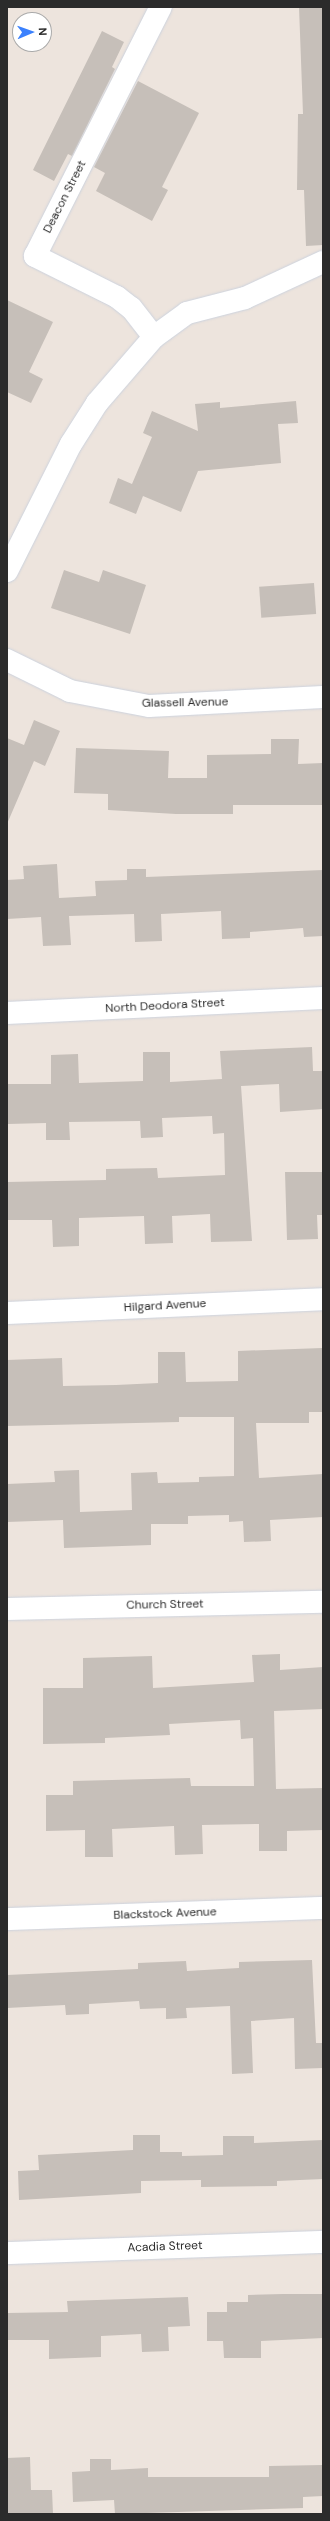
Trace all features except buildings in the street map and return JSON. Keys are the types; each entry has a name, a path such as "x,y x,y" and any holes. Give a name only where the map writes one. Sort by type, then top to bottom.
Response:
{"street":[{"name":"Deacon Street","path":"154,337 131,308 117,297 35,256 161,7"},
{"path":"7,571 86,420 125,366 154,337 187,313 245,298 323,262"},
{"name":"Glassell Avenue","path":"7,660 70,691 149,706 323,697"},
{"name":"North Deodora Street","path":"7,1013 323,998"},
{"name":"Hilgard Avenue","path":"7,1313 323,1299"},
{"name":"Church Street","path":"7,1609 323,1602"},
{"name":"Blackstock Avenue","path":"7,1920 323,1908"},
{"name":"Acadia Street","path":"7,2253 323,2242"}]}
